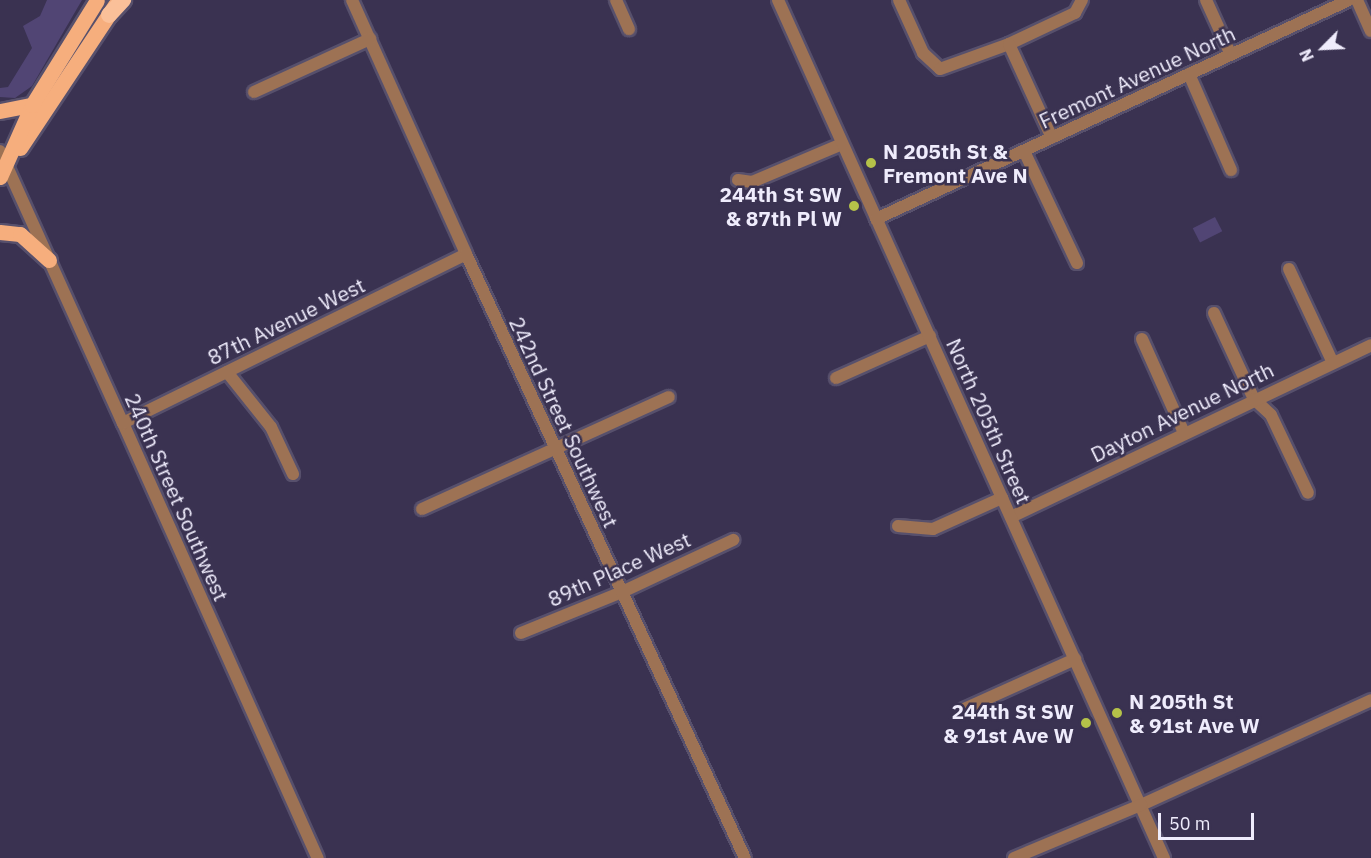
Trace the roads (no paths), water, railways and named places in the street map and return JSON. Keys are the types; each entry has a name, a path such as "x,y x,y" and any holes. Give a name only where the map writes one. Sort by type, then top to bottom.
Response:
{"highway":[{"path":"109,15 123,0"}],"main road":[{"path":"2,165 32,105 96,0"},
{"path":"2,165 45,114 118,0"},
{"path":"0,111 32,105"},
{"path":"0,232 20,234 48,260"}],"street":[{"name":"242nd Street Southwest","path":"352,0 555,450 745,858"},
{"name":"North 205th Street","path":"778,0 1164,858"},
{"path":"899,0 922,53 940,69 1009,44 1075,13 1082,0"},
{"path":"1206,0 1231,55"},
{"name":"Fremont Avenue North","path":"876,219 1349,0"},
{"path":"1357,0 1371,31"},
{"path":"619,1 629,29"},
{"path":"254,92 370,39"},
{"path":"1009,44 1052,138"},
{"path":"1189,74 1231,170"},
{"path":"738,180 752,182 842,144"},
{"path":"1024,151 1077,263"},
{"name":"240th Street Southwest","path":"2,165 123,423 318,858"},
{"name":"87th Avenue West","path":"123,423 466,254"},
{"path":"1289,269 1333,363"},
{"path":"1214,313 1254,399 1271,415 1308,493"},
{"path":"836,378 930,336"},
{"path":"1142,339 1184,434"},
{"name":"Dayton Avenue North","path":"1011,517 1371,345"},
{"path":"227,372 271,427 293,474"},
{"path":"422,509 669,398"},
{"path":"898,526 933,529 1002,498"},
{"name":"89th Place West","path":"521,633 622,592 733,540"},
{"path":"964,710 1075,659"},
{"path":"1014,858 1369,705"}],"place":[{"name":"N 205th St & Fremont Ave N","path":"871,163"},
{"name":"244th St SW & 87th Pl W","path":"854,206"},
{"name":"N 205th St & 91st Ave W","path":"1117,713"},
{"name":"244th St SW & 91st Ave W","path":"1086,723"}]}
